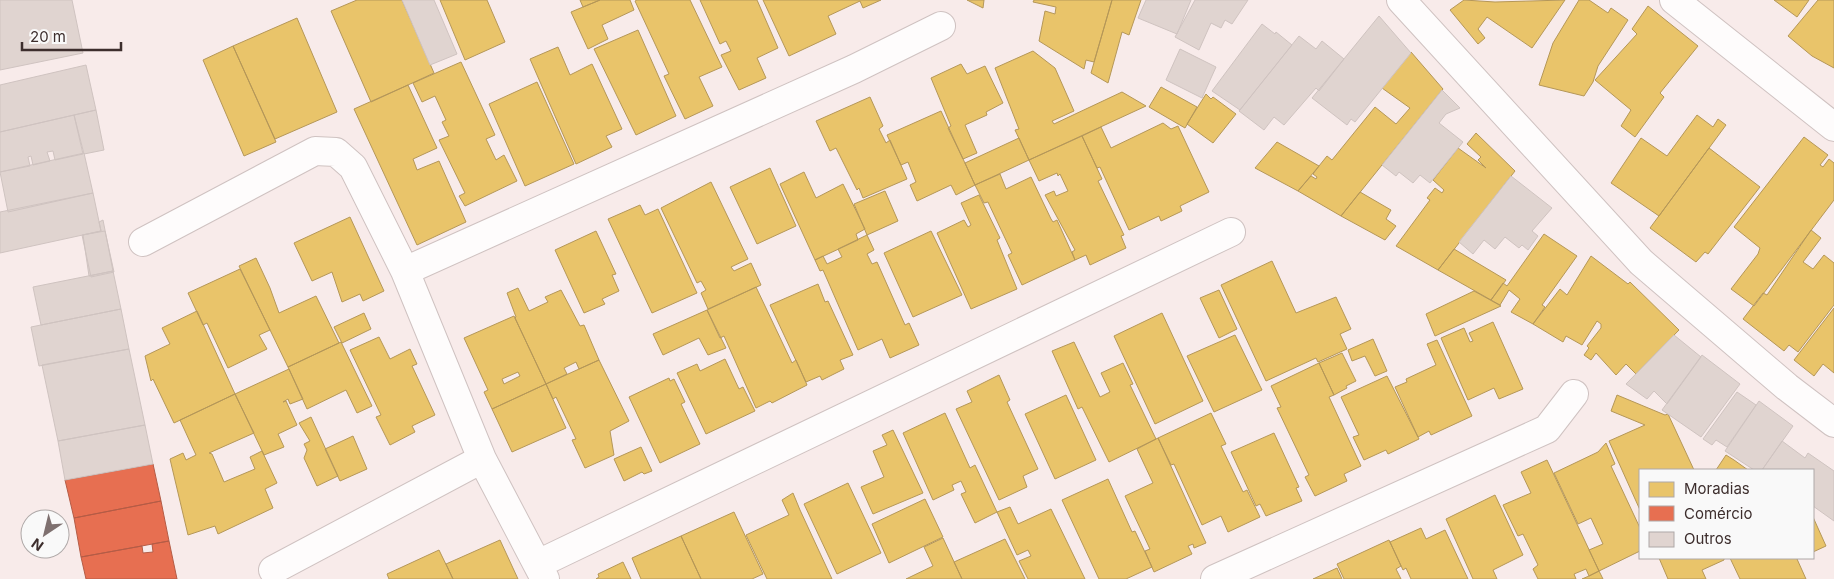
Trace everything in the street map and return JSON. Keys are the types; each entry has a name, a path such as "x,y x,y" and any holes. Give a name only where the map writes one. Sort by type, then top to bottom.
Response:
{"street":[{"path":"1674,0 1834,127"},
{"path":"1412,3 1641,262 1787,387 1834,423"},
{"path":"405,271 854,69 941,26"},
{"path":"143,242 315,151 336,152 353,166 405,271 482,458 541,571 1231,232"},
{"path":"1215,579 1547,429 1574,394"},
{"path":"273,570 482,458"}],"building: Moradias":[{"path":"357,0 402,0 434,73 371,102 331,11"},
{"path":"440,0 487,0 505,42 465,60"},
{"path":"580,0 600,0 583,7"},
{"path":"600,0 630,0 634,10 602,25 608,39 588,49 571,12"},
{"path":"690,0 722,67 699,77 713,106 685,119 664,76 669,74 635,1"},
{"path":"700,0 757,0 778,48 757,58 766,78 739,90 721,55 731,51 726,41 720,44"},
{"path":"763,0 881,0 863,8 860,1 828,16 836,34 789,56"},
{"path":"967,0 984,0 983,8"},
{"path":"1034,0 1112,0 1094,62 1086,60 1084,69 1039,41 1045,11 1055,14 1056,7 1033,2"},
{"path":"1112,0 1141,0 1129,35 1122,32 1108,83 1091,73"},
{"path":"1464,0 1495,2 1565,0 1532,48 1487,17 1478,29 1485,38 1478,44 1450,10"},
{"path":"1579,0 1589,0 1608,13 1611,8 1628,20 1598,66 1593,82 1584,96 1539,85 1553,43"},
{"path":"1774,0 1809,0 1797,17"},
{"path":"1818,0 1834,0 1834,68 1812,56 1788,36"},
{"path":"1648,6 1698,46 1660,93 1664,97 1635,137 1621,126 1631,110 1595,80 1637,34 1632,29"},
{"path":"297,18 337,112 275,139 233,46"},
{"path":"638,30 676,116 636,135 594,49"},
{"path":"233,46 276,142 244,156 203,60"},
{"path":"558,47 570,75 592,64 622,129 606,136 612,147 576,164 530,59"},
{"path":"1033,51 1055,68 1074,111 1052,121 1054,124 1122,92 1146,106 1029,160 1015,130 1019,129 995,68"},
{"path":"1411,52 1443,89 1341,216 1298,191 1311,176 1316,179 1317,177 1313,174 1327,156 1332,160 1375,107 1396,124 1410,108 1382,88"},
{"path":"461,62 495,135 486,139 496,160 504,155 517,181 465,206 459,196 465,193 439,140 449,136 442,122 446,120 435,96 422,102 413,83"},
{"path":"961,64 967,74 985,66 1003,103 986,112 987,115 965,125 977,153 963,159 948,128 951,126 931,78"},
{"path":"537,82 574,164 525,186 489,104"},
{"path":"408,85 437,148 413,159 417,170 439,161 466,222 417,245 354,109"},
{"path":"1161,87 1197,107 1185,128 1149,107"},
{"path":"1206,94 1236,114 1213,143 1187,124"},
{"path":"870,97 883,126 879,129 886,143 890,140 907,179 863,198 836,148 830,151 816,121"},
{"path":"941,111 975,185 956,195 951,185 917,201 910,185 916,182 908,162 901,165 887,135"},
{"path":"1697,115 1713,127 1718,119 1726,125 1659,216 1611,183 1641,138 1667,156"},
{"path":"1163,123 1171,129 1178,126 1209,192 1180,206 1182,211 1180,212 1161,221 1159,216 1129,230 1100,167 1097,168 1082,136 1101,127 1111,148"},
{"path":"1476,133 1515,171 1438,270 1396,246 1430,200 1427,198 1435,188 1442,193 1444,190 1433,180 1458,148 1486,168 1478,160 1481,157 1467,144"},
{"path":"1082,136 1102,179 1098,181 1124,235 1121,236 1126,248 1090,265 1086,255 1075,260 1072,252 1075,250 1045,195 1054,191 1056,196 1068,191 1060,174 1058,176 1057,173 1039,181 1029,160"},
{"path":"1804,137 1828,155 1820,165 1823,167 1829,159 1834,163 1834,200 1754,306 1731,289 1758,254 1760,248 1734,227"},
{"path":"1019,138 1029,160 975,185 965,163"},
{"path":"1277,142 1319,166 1298,191 1255,168"},
{"path":"1709,148 1760,187 1708,254 1705,252 1696,262 1650,228"},
{"path":"770,168 796,226 757,244 730,187"},
{"path":"804,172 816,198 843,184 865,229 856,234 858,240 815,260 780,184"},
{"path":"1000,174 1006,189 1031,177 1051,219 1053,222 1057,220 1075,260 1022,285 1008,255 1012,253 988,202 984,203 975,185"},
{"path":"711,182 748,259 731,267 734,271 751,263 761,285 708,309 701,293 706,290 701,281 697,283 661,208"},
{"path":"885,191 898,221 867,235 854,204"},
{"path":"1360,192 1391,210 1386,219 1396,226 1385,240 1341,216"},
{"path":"979,195 1000,238 997,240 1017,289 971,309 937,233 964,220 968,227 971,225 961,203"},
{"path":"640,205 645,215 658,209 697,293 652,313 608,219"},
{"path":"350,217 384,291 363,301 360,294 342,302 332,272 312,281 294,243"},
{"path":"1811,230 1821,238 1803,262 1813,269 1824,255 1834,263 1834,305 1798,352 1789,345 1784,351 1743,319 1763,293 1767,295"},
{"path":"596,231 616,274 612,275 619,291 602,299 605,304 584,313 555,250"},
{"path":"931,231 962,295 913,317 884,253"},
{"path":"1544,234 1577,256 1542,305 1545,307 1533,324 1511,312 1520,299 1509,290 1500,305 1491,300 1503,283 1507,286"},
{"path":"867,235 874,250 867,254 872,264 877,262 905,325 909,323 919,345 890,358 882,339 858,350 823,270 820,271 815,260 823,256 827,264 842,257 838,249"},
{"path":"1454,249 1506,280 1491,300 1438,270"},
{"path":"1591,256 1628,284 1630,282 1679,330 1636,374 1626,364 1616,375 1596,353 1591,360 1584,355 1589,348 1587,346 1601,328 1601,324 1597,321 1582,345 1566,336 1563,342 1533,324 1560,289 1567,295"},
{"path":"256,258 279,313 316,296 339,343 288,367 239,266"},
{"path":"1272,261 1296,313 1336,297 1351,329 1340,334 1347,349 1318,362 1316,358 1266,381 1221,285"},
{"path":"240,269 270,330 259,335 267,349 228,368 207,323 203,325 188,293"},
{"path":"818,284 825,302 828,301 853,355 840,360 844,369 822,380 820,376 806,382 770,305"},
{"path":"756,287 792,363 796,360 807,385 772,403 770,401 756,408 724,336 720,338 707,310"},
{"path":"518,288 529,311 548,302 545,297 561,290 580,326 584,325 599,360 579,369 576,362 564,368 567,374 546,384 515,318 507,293"},
{"path":"1219,290 1237,329 1219,338 1200,298"},
{"path":"1474,291 1501,306 1435,336 1426,314"},
{"path":"1834,308 1834,373 1823,364 1814,376 1794,360"},
{"path":"707,310 726,348 708,355 699,338 663,355 653,334"},
{"path":"197,311 235,394 174,423 153,379 151,381 145,356 170,344 162,328"},
{"path":"364,313 371,329 342,343 334,327"},
{"path":"1162,313 1203,401 1155,424 1114,336"},
{"path":"514,316 546,384 492,409 484,392 488,390 464,338","holes":["518,372 520,376 504,384 502,379"]},
{"path":"1493,322 1523,389 1499,399 1494,388 1468,400 1441,338 1464,328 1470,342 1473,341 1469,333"},
{"path":"1235,335 1262,390 1214,412 1187,356"},
{"path":"379,337 390,359 410,349 417,364 412,366 435,415 412,426 415,432 390,445 376,417 381,415 350,350"},
{"path":"1373,339 1387,371 1375,376 1365,356 1352,361 1348,350"},
{"path":"1437,340 1472,416 1431,435 1429,431 1418,437 1395,387 1407,382 1406,379 1436,365 1427,344"},
{"path":"341,342 372,406 357,413 346,390 307,409 288,367"},
{"path":"1074,342 1100,397 1110,392 1101,373 1123,363 1133,384 1130,385 1156,439 1109,462 1082,407 1078,409 1052,351"},
{"path":"1342,353 1356,381 1334,395 1319,363"},
{"path":"725,359 739,389 743,387 755,411 706,434 677,373 697,364 700,371"},
{"path":"599,360 629,421 610,431 614,455 585,468 572,440 576,439 556,397 553,399 546,384"},
{"path":"1319,363 1334,395 1329,397 1361,466 1344,474 1347,481 1315,496 1305,477 1309,475 1277,408 1281,407 1271,386"},
{"path":"289,369 303,399 290,404 288,399 283,402 286,401 297,425 278,434 284,447 264,455 235,394"},
{"path":"999,375 1010,400 1007,402 1038,469 1023,476 1027,487 999,500 956,409 972,402 967,391"},
{"path":"1387,376 1419,439 1388,454 1386,450 1364,460 1353,437 1359,435 1341,397"},
{"path":"669,378 670,381 674,379 685,402 681,404 700,444 660,463 629,397"},
{"path":"546,384 566,428 512,452 492,409"},
{"path":"235,394 254,433 209,453 212,454 224,482 255,469 250,457 262,451 277,483 265,489 273,508 218,534 215,526 188,535 170,459 183,453 186,460 196,455 180,420"},
{"path":"1066,395 1096,460 1055,479 1025,414"},
{"path":"1617,395 1665,415 1668,414 1694,469 1639,469 1639,508 1609,441 1645,425 1611,411"},
{"path":"945,413 970,468 975,465 997,512 975,523 961,494 966,492 961,481 952,485 954,490 933,500 903,433"},
{"path":"1211,413 1226,444 1221,446 1243,492 1247,490 1260,517 1228,532 1221,516 1202,525 1174,464 1171,465 1158,438"},
{"path":"311,417 338,476 317,486 304,458 307,450 304,444 310,441 299,423"},
{"path":"893,430 923,493 873,514 861,487 884,477 873,451 887,445 882,435"},
{"path":"1274,433 1299,487 1296,488 1302,501 1266,516 1260,504 1256,506 1231,452"},
{"path":"353,436 367,469 340,481 325,449"},
{"path":"1158,438 1206,543 1194,548 1193,544 1188,546 1192,554 1154,572 1145,551 1150,549 1125,496 1153,483 1137,449"},
{"path":"1606,443 1615,464 1611,466 1639,526 1639,551 1599,571 1589,550 1603,544 1591,518 1578,524 1554,473 1598,452"},
{"path":"641,447 652,471 644,474 642,472 624,481 614,459"},
{"path":"1726,455 1747,469 1717,469"},
{"path":"1547,460 1599,571 1589,576 1586,569 1574,574 1576,579 1538,579 1533,569 1538,565 1523,534 1518,536 1503,505 1531,493 1521,472"},
{"path":"1108,479 1132,532 1135,531 1152,567 1126,579 1099,579 1062,500"},
{"path":"848,483 881,553 837,574 804,504"},
{"path":"793,493 832,579 767,579 746,535 789,515 782,500"},
{"path":"1495,495 1523,555 1493,570 1497,579 1473,579 1446,519"},
{"path":"925,499 943,537 889,563 872,524"},
{"path":"1010,507 1018,524 1051,509 1085,579 1028,579 1019,561 1031,556 1028,550 1017,555 997,512"},
{"path":"734,512 763,574 752,579 701,579 681,536"},
{"path":"1814,519 1826,546 1814,552"},
{"path":"1421,528 1426,539 1445,530 1468,579 1411,579 1406,568 1403,570 1390,542"},
{"path":"681,536 701,579 641,579 632,558"},
{"path":"943,538 962,579 906,579 933,566 924,547"},
{"path":"1005,539 1025,579 962,579 954,562"},
{"path":"500,540 518,579 453,579 446,564"},
{"path":"1389,540 1401,566 1396,569 1401,579 1344,579 1337,564"},
{"path":"439,550 453,579 389,579 387,574"},
{"path":"1659,559 1724,559 1702,570 1706,579 1668,579"},
{"path":"1730,559 1797,559 1806,579 1740,579"},
{"path":"623,562 631,579 596,579 599,577 598,574"},
{"path":"1337,568 1342,579 1313,579"},
{"path":"1599,571 1603,579 1582,579 1589,576"}],"building: Comércio":[{"path":"153,464 161,501 74,518 65,480"},
{"path":"161,501 169,541 81,557 74,518"},
{"path":"169,541 177,579 86,579 81,557 142,546 143,553 153,552 152,544"}],"building: Outros":[{"path":"0,0 72,0 83,53 0,70"},
{"path":"402,0 434,0 457,54 430,65"},
{"path":"1146,0 1191,0 1177,34 1138,18"},
{"path":"1195,0 1248,0 1232,24 1225,20 1221,28 1211,23 1199,50 1175,37"},
{"path":"1379,16 1411,53 1355,122 1351,119 1347,125 1312,98"},
{"path":"1262,24 1292,45 1240,110 1212,91"},
{"path":"1299,36 1316,49 1322,41 1344,59 1319,91 1316,88 1284,125 1274,117 1264,130 1239,111"},
{"path":"1180,49 1216,67 1202,98 1166,80"},
{"path":"86,65 96,110 0,132 0,85"},
{"path":"1442,90 1460,108 1446,114 1439,123 1463,142 1430,183 1420,175 1413,183 1399,172 1396,176 1382,165"},
{"path":"96,110 104,150 84,154 74,115"},
{"path":"74,115 83,154 55,160 53,151 47,152 50,161 33,165 31,156 28,157 30,166 0,172 0,132"},
{"path":"84,153 93,193 8,212 0,172"},
{"path":"1511,176 1552,208 1532,231 1538,236 1528,250 1522,245 1519,248 1505,237 1495,249 1484,240 1473,254 1459,242"},
{"path":"93,193 101,231 0,253 0,212"},
{"path":"103,220 113,271 89,276 83,235 101,231 99,222"},
{"path":"105,231 114,272 91,277 82,235"},
{"path":"113,271 121,309 41,325 33,287"},
{"path":"121,309 129,349 39,366 31,327"},
{"path":"1674,335 1701,357 1667,404 1654,391 1647,399 1626,384"},
{"path":"129,349 145,425 58,441 42,365"},
{"path":"1702,355 1740,384 1701,437 1662,410"},
{"path":"1737,392 1756,405 1727,447 1716,440 1712,445 1703,439"},
{"path":"1759,401 1793,426 1763,469 1752,469 1725,451"},
{"path":"145,425 153,464 65,480 58,441"},
{"path":"1782,441 1805,458 1808,453 1834,471 1834,521 1814,507 1814,469 1763,469"}]}
